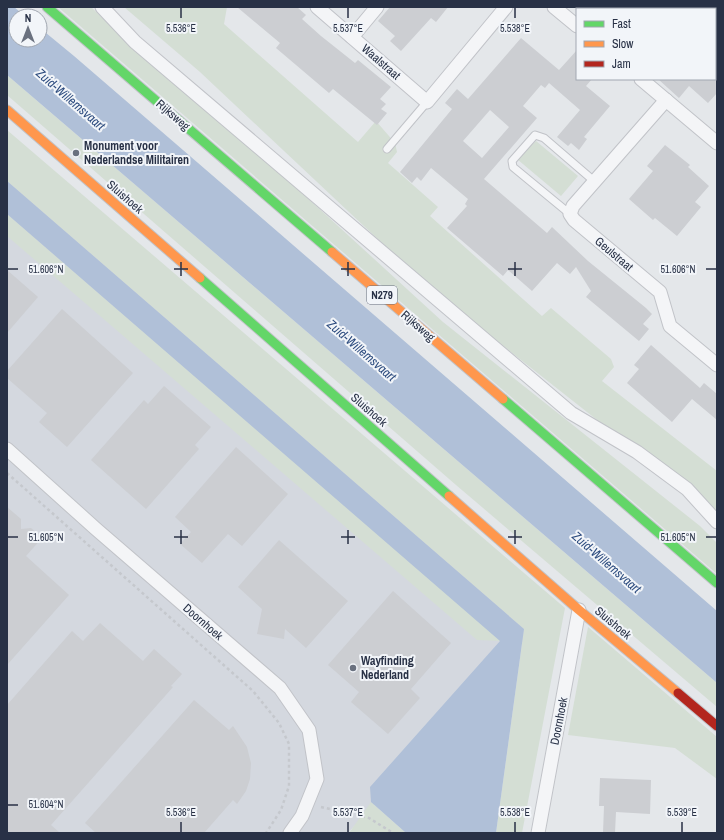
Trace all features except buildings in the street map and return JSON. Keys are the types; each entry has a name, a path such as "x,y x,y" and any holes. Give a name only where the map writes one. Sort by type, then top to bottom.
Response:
{"street":[{"name":"Rijksweg","path":"47,7 717,583"},
{"path":"102,7 135,42 572,413 649,461 687,490 717,522"},
{"name":"Waalstraat","path":"317,7 427,102"},
{"path":"352,37 377,7"},
{"path":"427,102 506,7"},
{"path":"554,7 576,25"},
{"path":"642,80 717,143"},
{"path":"570,214 573,206 594,181 666,100"},
{"name":"Sluishoek","path":"7,110 580,610 717,726"},
{"name":"Geulstraat","path":"570,214 574,220 660,292 670,326 717,365"},
{"name":"Doornhoek","path":"7,449 96,529 280,688 309,730 316,779 302,816 290,833"},
{"name":"Doornhoek","path":"538,833 580,610"}],"lane":[{"path":"387,149 427,102"},
{"name":"Geulstraat","path":"570,214 513,167 512,161 535,135 544,138 594,181"}],"path":[{"name":"Doornhoek","path":"7,473 253,691 279,723 289,744 289,786 281,810 266,833"},
{"path":"307,804 369,818 393,833"}],"shaded area":[{"path":"58,7 91,7 122,36 255,150 443,322 700,526 717,543 717,574"},
{"path":"124,7 227,7 224,24 358,142 376,121 395,143 397,152 388,163 438,207 430,216 542,316 551,308 611,359 614,367 602,381 717,471 717,518 658,468 455,308 383,244 200,72"},
{"path":"7,75 717,683 717,707 456,485 7,95"},
{"path":"7,130 565,608 522,833 496,833 524,629 7,181"},
{"path":"536,141 578,176 561,196 517,159"},
{"path":"7,178 536,627 348,833 7,833"},
{"path":"7,214 501,641 477,640 7,236"},
{"path":"588,627 717,737 717,779 675,748 568,735"},
{"path":"371,802 406,833 349,833"}],"water":[{"name":"Zuid-Willemsvaart","path":"7,7 14,7 15,8 8,8 8,48 48,48 48,35 717,611 717,683 7,75"},
{"path":"7,181 524,629 496,833 406,833 371,802 370,787 500,641 7,214"}],"traffic: fast":[{"path":"47,7 332,252"},
{"path":"200,278 449,496"},
{"path":"503,399 717,583"}],"traffic: slow":[{"path":"7,110 200,278"},
{"path":"332,252 503,399"},
{"path":"449,496 579,610 678,693"}],"traffic: jam":[{"path":"678,693 717,726"}],"place":[{"name":"Monument voor Nederlandse Militairen","path":"76,153"},
{"name":"Wayfinding Nederland","path":"353,668"}]}
